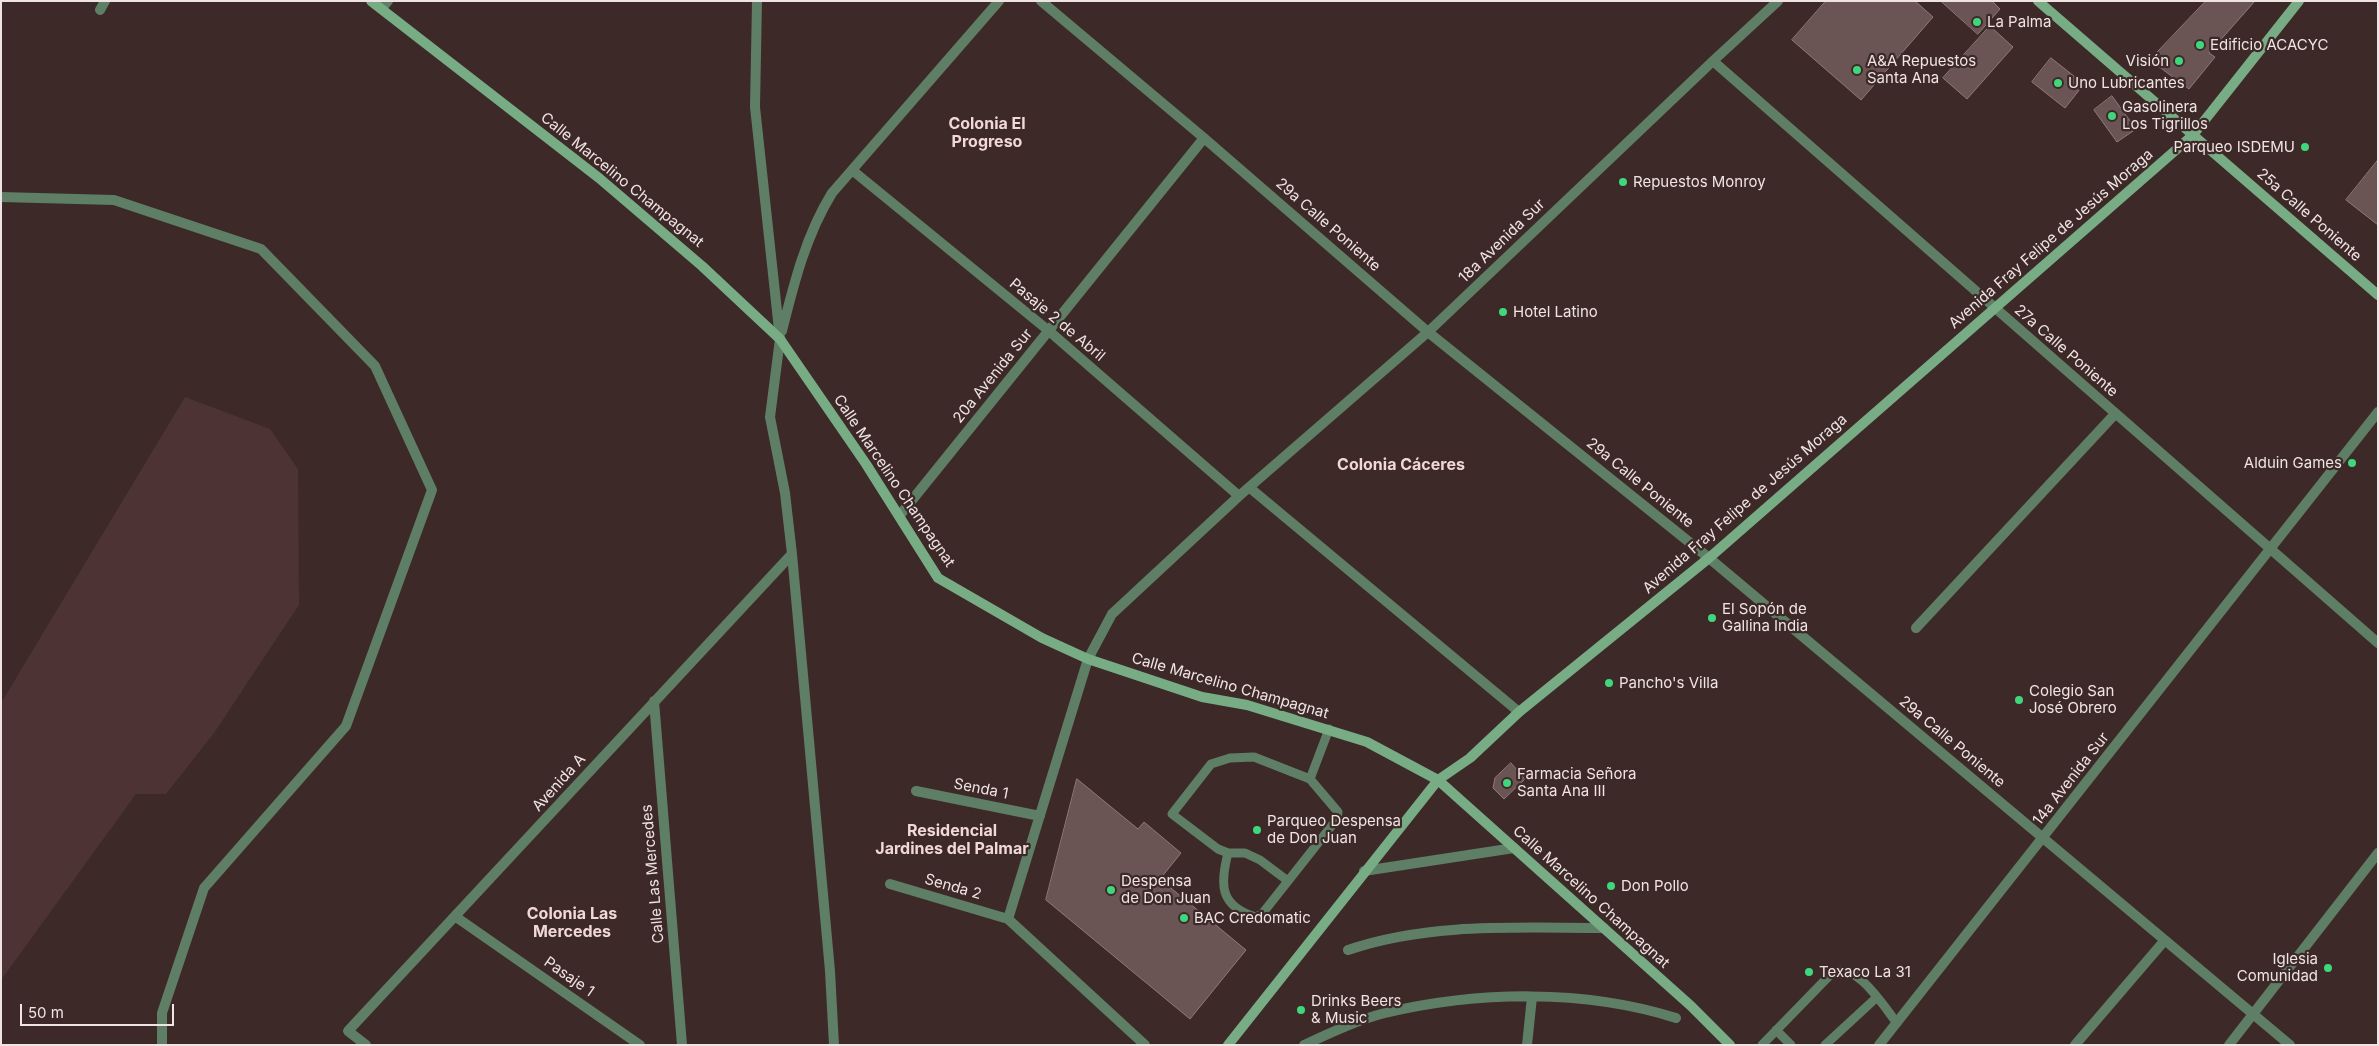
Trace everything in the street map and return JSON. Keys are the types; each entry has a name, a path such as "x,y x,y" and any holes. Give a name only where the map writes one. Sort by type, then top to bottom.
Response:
{"street":[{"name":"Calle Marcelino Champagnat","path":"372,1 385,5 599,178 702,266 780,339 900,516 938,578 1042,638 1088,659 1202,697 1247,705 1367,742 1438,780 1691,1006 1730,1045"},
{"path":"757,1 755,107 780,339"},
{"path":"834,1045 830,971 792,554 785,493 770,417 780,339 806,248 821,211 832,193 999,1"},
{"name":"29a Calle Poniente","path":"1041,1 1204,138 1428,332 1709,558 2290,1045"},
{"name":"18a Avenida Sur","path":"1008,919 1088,659 1112,614 1239,496 1428,332 1713,60 1778,1"},
{"name":"25a Calle Poniente","path":"2038,1 2378,295"},
{"name":"Avenida Fray Felipe de Jesús Moraga","path":"1228,1045 1438,780 1470,758 1519,712 1709,558 2193,135 2299,1"},
{"name":"27a Calle Poniente","path":"1713,60 2378,643"},
{"name":"20a Avenida Sur","path":"900,516 1204,138"},
{"name":"Pasaje 2 de Abril","path":"852,170 1049,331 1239,496"},
{"path":"1,197 114,200 261,249 375,366 432,490 346,726 204,888 162,1013 162,1045"},
{"name":"14a Avenida Sur","path":"1879,1045 2378,412"},
{"path":"1916,628 2115,414"},
{"path":"1250,488 1519,712"},
{"name":"Avenida A","path":"366,1045 348,1031 792,554"},
{"name":"Calle Las Mercedes","path":"654,701 682,1045"},
{"name":"Senda 1","path":"916,791 1040,816"},
{"path":"1364,871 1514,848"},
{"path":"2229,1045 2378,852"},
{"name":"Senda 2","path":"890,884 1008,919"},
{"name":"Pasaje 1","path":"456,917 640,1045"},
{"path":"1008,919 1145,1045"},
{"path":"1348,950 1384,940 1442,932 1484,929 1604,928"},
{"path":"2075,1045 2165,940"},
{"path":"1527,1045 1532,997"},
{"path":"1304,1045 1340,1028 1385,1014 1470,1000 1532,997 1612,1003 1676,1018"}],"lane":[{"path":"1310,779 1329,729"},
{"path":"1228,853 1222,876 1224,894 1238,908 1248,915 1256,917 1262,914 1337,819 1338,812 1310,779 1254,757 1230,758 1211,764 1172,814 1218,849 1228,853 1244,853 1260,860 1288,881"},
{"path":"1762,1045 1832,973 1839,969 1849,971 1858,976 1897,1022"},
{"path":"1825,1045 1876,998"},
{"path":"1776,1030 1791,1045"}],"shaded area":[{"path":"185,397 270,429 298,469 299,605 214,733 166,794 136,794 1,980 1,703"}],"building":[{"name":"A&A Repuestos Santa Ana","path":"1826,1 1915,1 1933,17 1861,100 1792,40"},
{"name":"La Palma","path":"1941,1 1992,1 2000,9 1978,34"},
{"path":"2206,1 2255,1 2209,53 2215,57 2189,89 2150,60"},
{"path":"1990,26 2013,47 1967,99 1943,78"},
{"name":"Uno Lubricantes","path":"2051,58 2084,84 2065,108 2032,82"},
{"name":"Gasolinera Los Tigrillos","path":"2112,96 2136,129 2117,142 2094,110"},
{"path":"2378,160 2378,225 2346,200"},
{"name":"Farmacia Señora Santa Ana III","path":"1511,763 1525,779 1504,799 1493,788 1495,778"},
{"name":"Despensa de Don Juan","path":"1077,779 1138,829 1144,822 1181,853 1160,879 1246,950 1190,1019 1046,900"}],"place":[{"name":"La Palma","path":"1977,22"},
{"name":"Edificio ACACYC","path":"2200,45"},
{"name":"Visión","path":"2179,61"},
{"name":"A&A Repuestos Santa Ana","path":"1857,70"},
{"name":"Uno Lubricantes","path":"2058,83"},
{"name":"Gasolinera Los Tigrillos","path":"2112,116"},
{"name":"Parqueo ISDEMU","path":"2305,147"},
{"name":"Repuestos Monroy","path":"1623,182"},
{"name":"Hotel Latino","path":"1503,312"},
{"name":"Alduin Games","path":"2352,463"},
{"name":"El Sopón de Gallina India","path":"1712,618"},
{"name":"Pancho's Villa","path":"1609,683"},
{"name":"Colegio San José Obrero","path":"2019,700"},
{"name":"Farmacia Señora Santa Ana III","path":"1507,783"},
{"name":"Parqueo Despensa de Don Juan","path":"1257,830"},
{"name":"Don Pollo","path":"1611,886"},
{"name":"Despensa de Don Juan","path":"1111,890"},
{"name":"BAC Credomatic","path":"1184,918"},
{"name":"Iglesia Comunidad","path":"2328,968"},
{"name":"Texaco La 31","path":"1809,972"},
{"name":"Drinks Beers & Music","path":"1301,1010"}],"district":[{"name":"Colonia El Progreso","path":"987,133"},
{"name":"Colonia Cáceres","path":"1401,465"},
{"name":"Residencial Jardines del Palmar","path":"952,840"},
{"name":"Colonia Las Mercedes","path":"572,923"}]}
